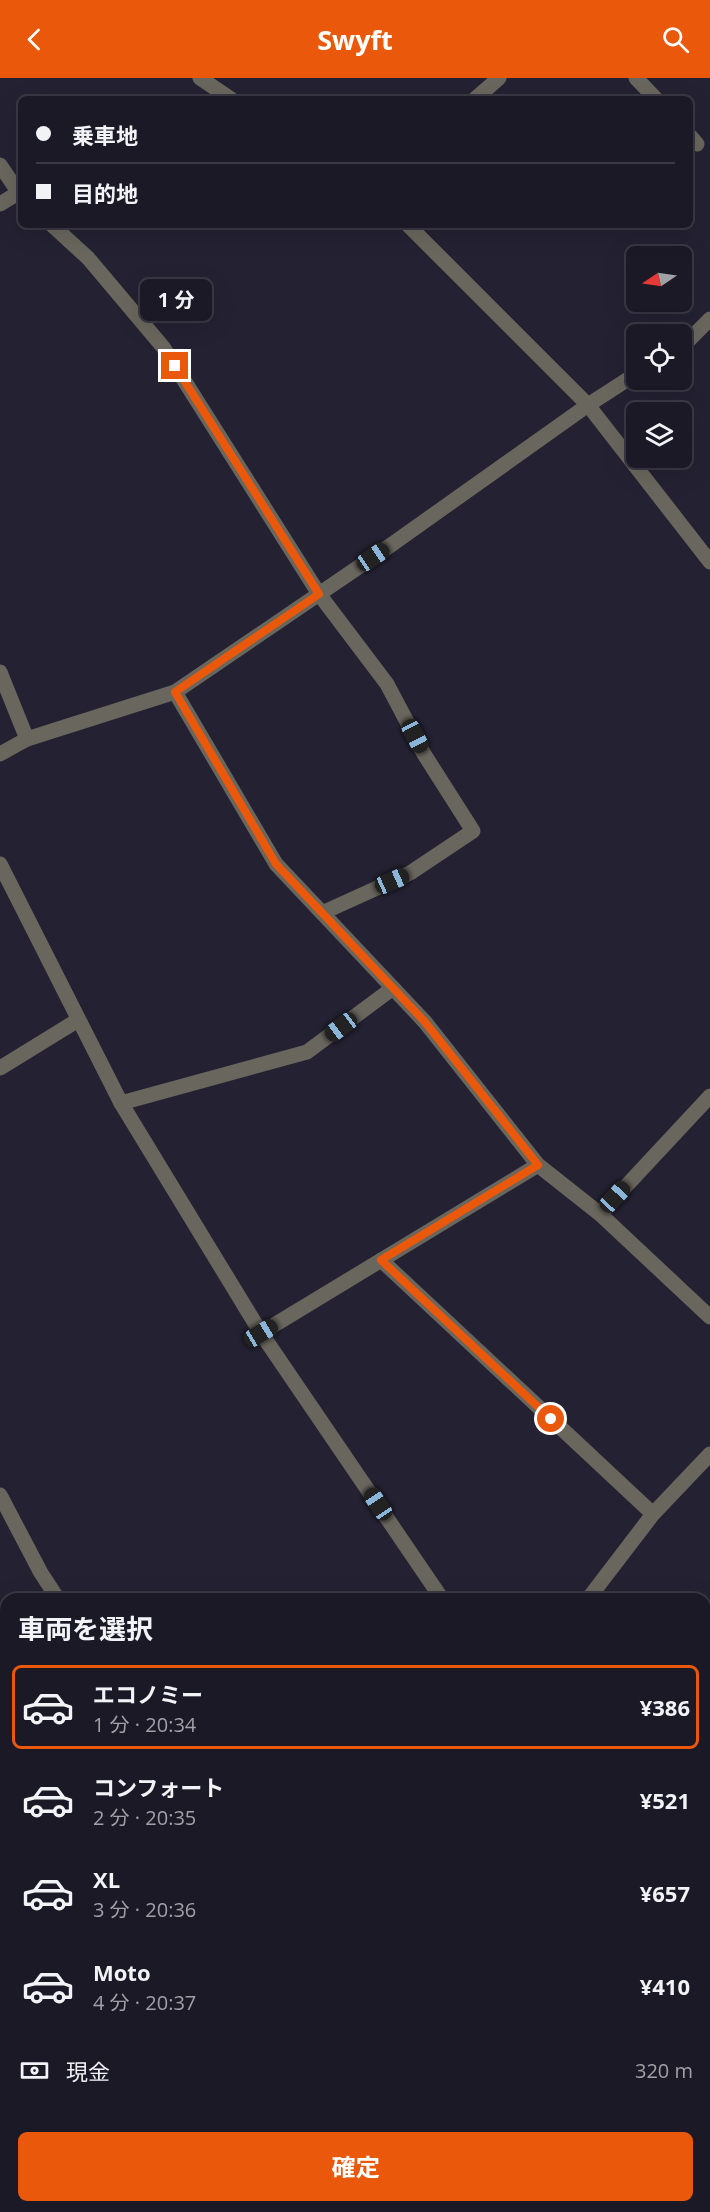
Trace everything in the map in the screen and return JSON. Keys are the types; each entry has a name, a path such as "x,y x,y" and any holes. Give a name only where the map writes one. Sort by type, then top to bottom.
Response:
{"street":[{"path":"200,78 227,96"},
{"path":"478,96 499,78"},
{"path":"636,78 653,96"},
{"path":"0,165 18,193"},
{"path":"0,204 18,195"},
{"path":"55,228 88,258 163,347 319,594 387,684 424,754 473,831 410,873 322,913"},
{"path":"411,228 588,405 710,562"},
{"path":"692,337 710,319"},
{"path":"0,754 27,739 175,692 626,380"},
{"path":"0,672 27,739"},
{"path":"175,692 276,864 425,1022 538,1165 600,1214 710,1317"},
{"path":"0,864 121,1103 261,1333 438,1593"},
{"path":"121,1103 307,1052 393,988"},
{"path":"0,1068 78,1020"},
{"path":"600,1214 710,1096"},
{"path":"261,1333 538,1165"},
{"path":"381,1260 653,1514"},
{"path":"593,1593 653,1514 710,1454"},
{"path":"0,1495 54,1593"}],"route":[{"path":"175,366 319,594 175,692 276,864 425,1022 538,1165 381,1260 551,1419"}]}
